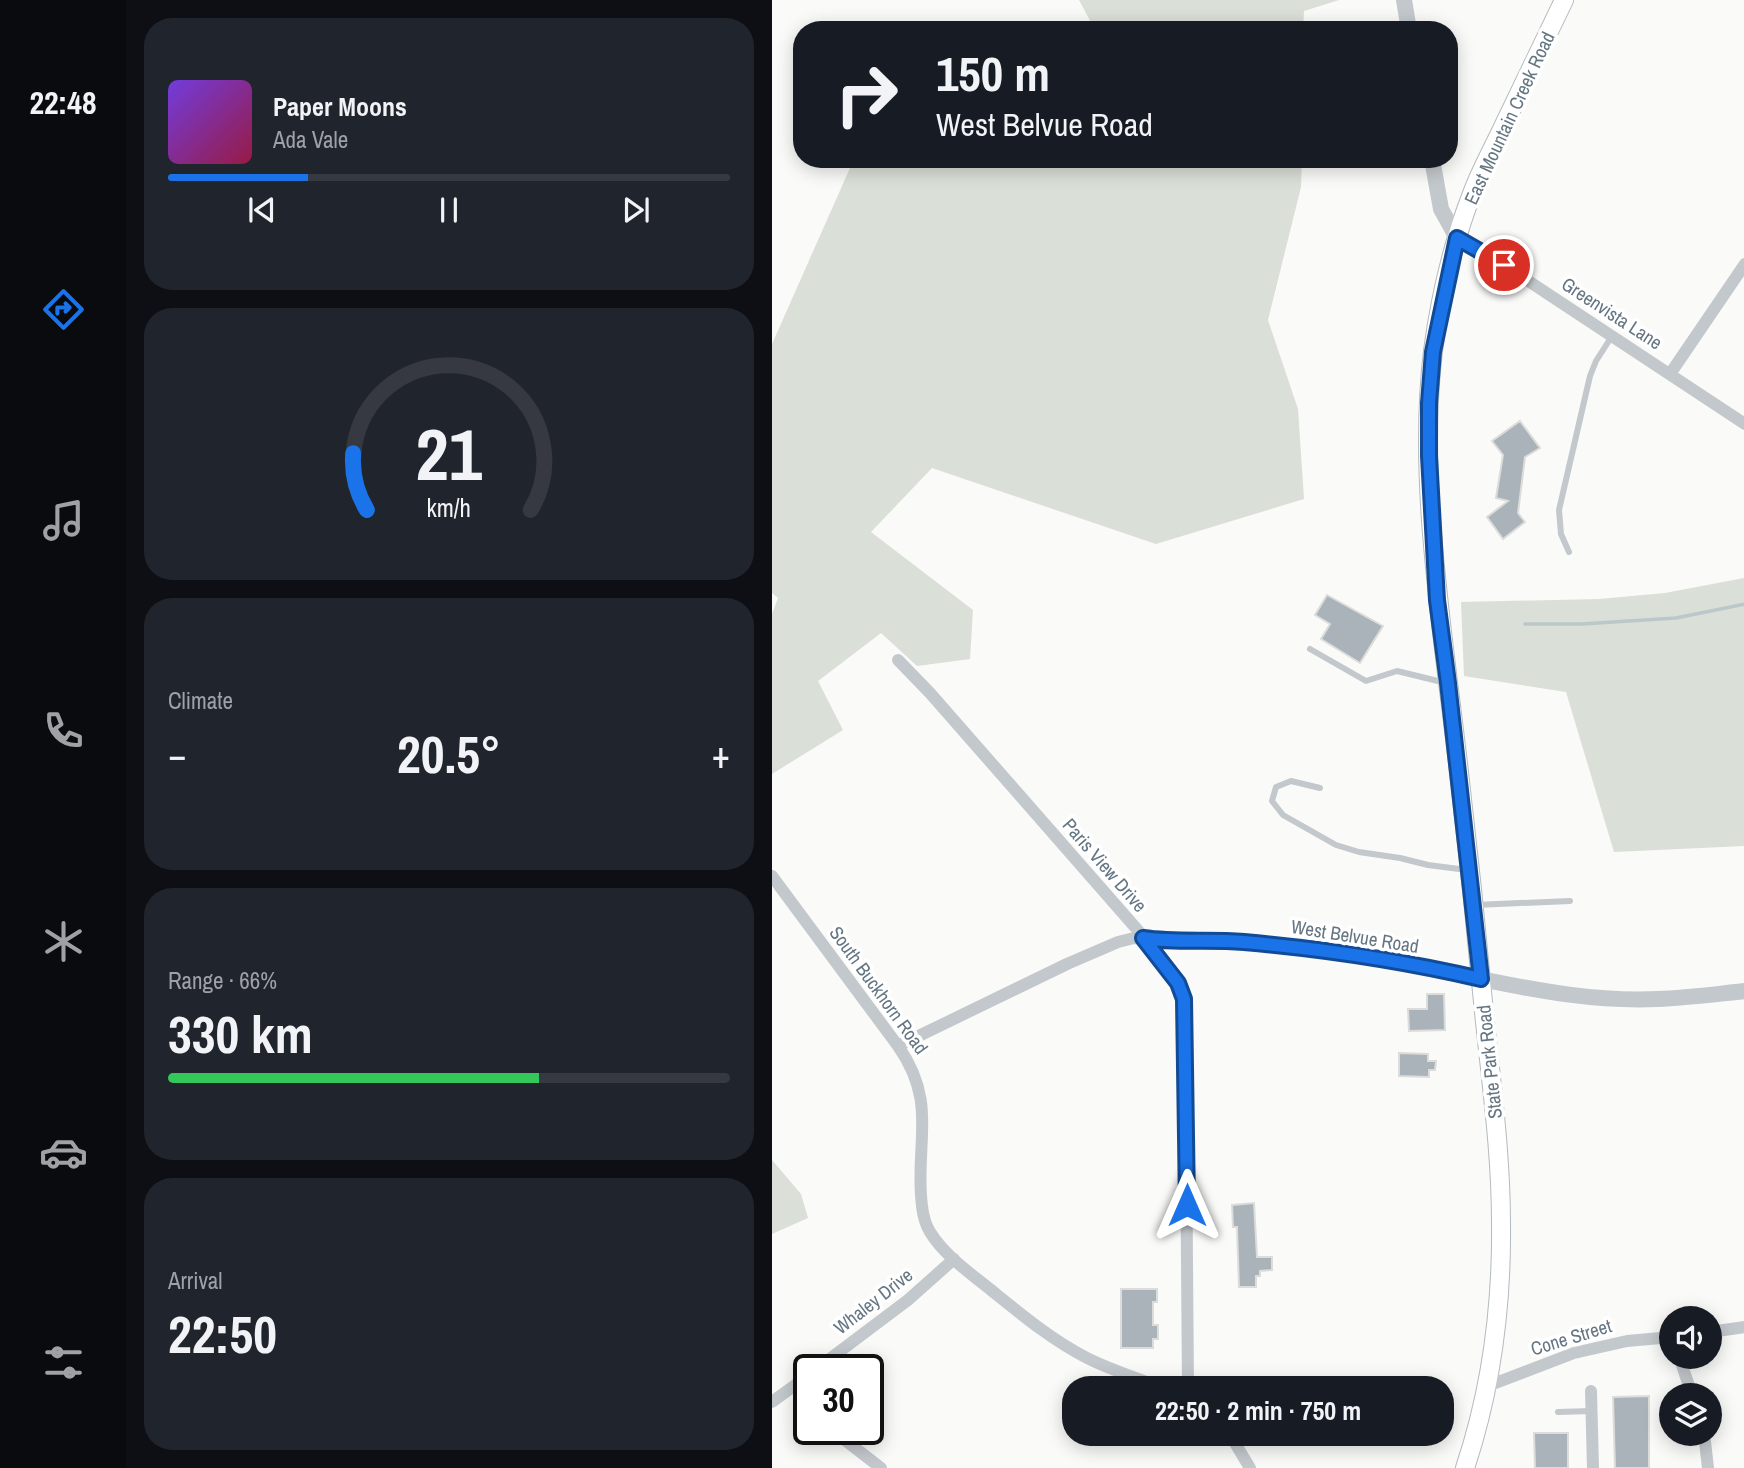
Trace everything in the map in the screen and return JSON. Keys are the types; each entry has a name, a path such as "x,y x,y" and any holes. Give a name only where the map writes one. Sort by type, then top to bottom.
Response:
{"main road":[{"name":"East Mountain Creek Road","path":"1457,238 1474,188 1564,0"},
{"name":"State Park Road","path":"1457,238 1438,321 1429,403 1429,456 1437,600 1481,979 1499,1159 1501,1220 1498,1296 1485,1387 1465,1468"}],"street":[{"path":"1404,0 1408,21"},
{"path":"1434,168 1441,209 1457,238"},
{"name":"Greenvista Lane","path":"1457,238 1486,253 1744,424"},
{"path":"1670,374 1744,264"},
{"name":"Paris View Drive","path":"898,660 930,693 1143,938 1178,983 1185,1008 1188,1376"},
{"name":"South Buckhorn Road","path":"772,876 778,893 898,1046 914,1072 921,1100 923,1127 921,1197 924,1217 931,1233 954,1259 1068,1348 1130,1376"},
{"name":"West Belvue Road","path":"898,1046 1067,964 1118,942 1143,938 1168,942 1221,940 1270,944 1443,970 1524,988 1625,1000 1744,991"},
{"name":"Whaley Drive","path":"836,1354 908,1300 954,1259"},
{"path":"1722,1330 1744,1327"},
{"name":"Cone Street","path":"1485,1387 1574,1353 1627,1341 1659,1338"},
{"path":"772,1402 793,1386"},
{"path":"1591,1391 1593,1468"},
{"path":"851,1445 881,1468"},
{"path":"1237,1446 1250,1468"},
{"path":"1705,1446 1708,1468"}],"lane":[{"path":"1569,552 1561,534 1559,510 1590,376 1596,361 1613,336"},
{"path":"1310,649 1366,681 1397,671 1448,683"},
{"path":"1320,788 1286,781 1276,787 1272,801 1283,815 1336,845 1359,852 1469,870"},
{"path":"1473,905 1570,901"},
{"path":"1558,1412 1592,1411"}],"shaded area":[{"path":"1079,0 1339,0 1304,11 1303,21 1090,21"},
{"path":"850,168 1302,168 1301,187 1268,320 1298,409 1304,499 1156,544 932,468 871,532 973,610 970,659 917,666 881,633 818,681 843,730 772,774 772,614 778,598 772,593 772,344"},
{"path":"1744,578 1744,846 1614,852 1566,692 1464,676 1461,602 1599,599 1665,593"},
{"path":"772,1160 801,1194 808,1218 772,1234"}],"building":[{"path":"1520,421 1540,448 1525,457 1518,513 1525,522 1503,539 1487,517 1508,501 1496,498 1503,455 1492,441"},
{"path":"1327,595 1383,626 1360,663 1321,639 1330,624 1315,615"},
{"path":"1427,994 1444,994 1445,1030 1409,1031 1408,1009 1427,1009"},
{"path":"1399,1053 1428,1054 1428,1061 1436,1061 1435,1070 1429,1070 1429,1077 1399,1076"},
{"path":"1254,1203 1257,1257 1272,1257 1272,1270 1260,1271 1260,1276 1256,1276 1256,1287 1239,1287 1237,1227 1233,1227 1232,1205"},
{"path":"1121,1289 1157,1289 1157,1302 1153,1302 1153,1325 1158,1325 1158,1339 1153,1339 1153,1348 1121,1348"},
{"path":"1649,1396 1649,1468 1615,1468 1613,1397"},
{"path":"1534,1433 1568,1433 1568,1468 1535,1468"}],"waterway":[{"path":"1525,624 1582,624 1676,618 1745,604"}],"route":[{"path":"1187,1205 1184,999 1178,983 1156,951 1143,938 1168,942 1193,939 1270,944 1443,970 1481,979 1437,600 1429,456 1429,403 1438,321 1457,238 1504,265"}]}
